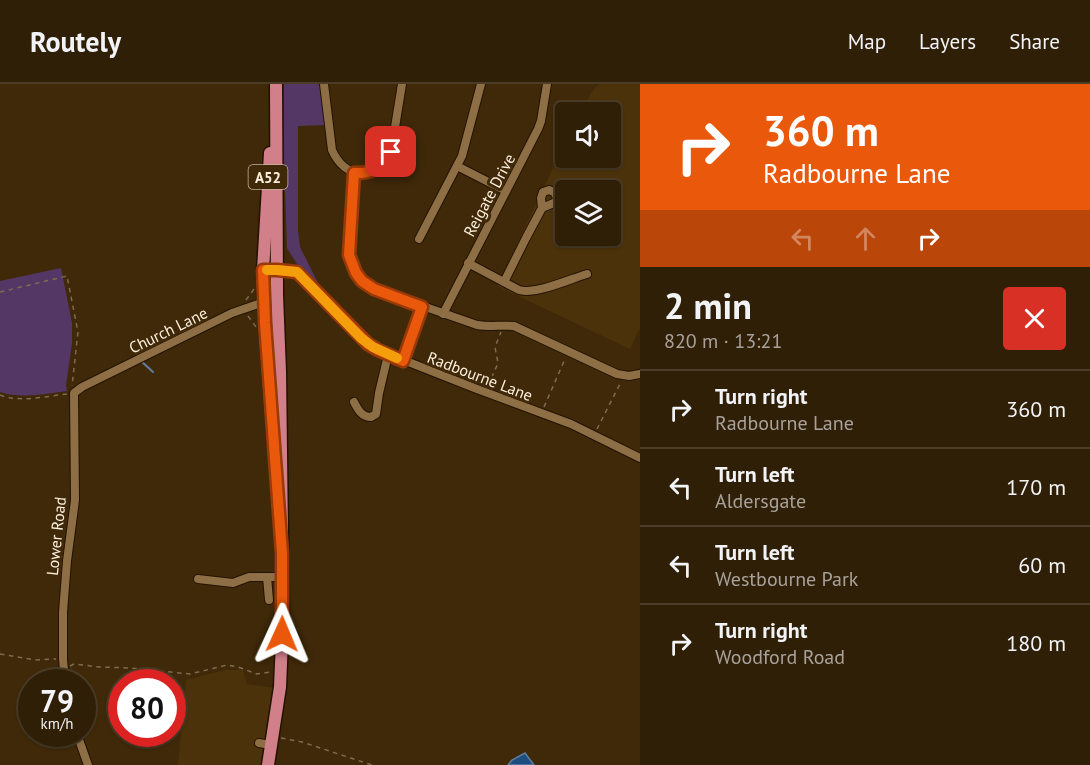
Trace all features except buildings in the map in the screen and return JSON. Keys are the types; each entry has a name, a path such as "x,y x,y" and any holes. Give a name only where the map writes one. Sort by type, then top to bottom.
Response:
{"highway":[{"name":"A52","path":"268,765 268,741 281,670 283,616 276,84"},
{"name":"A52","path":"276,84 263,270 282,553"}],"street":[{"path":"324,84 332,150 340,164 354,173 373,171 388,158 391,152 402,84"},
{"path":"419,239 457,166 481,84"},
{"name":"Reigate Drive","path":"443,314 538,129 547,84"},
{"path":"457,166 506,190"},
{"path":"354,173 349,255 362,281 374,289 477,325 514,326 624,376 640,374"},
{"path":"504,282 542,208"},
{"path":"468,263 525,292 587,273"},
{"name":"Radbourne Lane","path":"263,270 297,272 361,338 388,355 571,424 640,458"},
{"name":"Church Lane","path":"74,393 232,313 277,295"},
{"path":"403,361 422,307"},
{"path":"354,402 363,415 368,417 375,415 388,355"},
{"name":"Lower Road","path":"64,669 64,589 75,500 74,393"},
{"path":"198,579 233,583 249,577 283,577"},
{"path":"267,577 269,600"},
{"path":"82,747 88,765"}],"path":[{"path":"0,292 67,276 78,332 72,386 74,393 30,398 8,398 0,395"},
{"path":"485,392 498,363 495,347 504,325"},
{"path":"541,413 569,351"},
{"path":"593,435 624,376"},
{"path":"0,654 99,667 190,674 227,665 257,674 281,670"},
{"path":"268,741 302,742 372,765"}],"shaded area":[{"path":"284,84 321,84 326,125 298,126 298,230 300,247 318,283 314,285 287,248"},
{"path":"599,84 640,84 640,328 630,349 497,286 555,164 555,168 621,168 621,102 586,102"},
{"path":"61,268 72,323 67,391 25,396 0,392 0,281"},
{"path":"225,670 243,670 247,684 274,688 262,765 178,765 180,747 186,747 186,680"}],"water":[{"path":"525,753 534,765 508,765 512,760"}],"waterway":[{"path":"141,361 153,372"}],"slow traffic":[{"path":"267,270 297,272 361,338 373,347 397,358"}],"route":[{"path":"282,634 282,553 263,270 297,272 368,344 403,361 422,307 374,289 362,281 349,255 354,173 373,171 388,158 391,152"}]}
